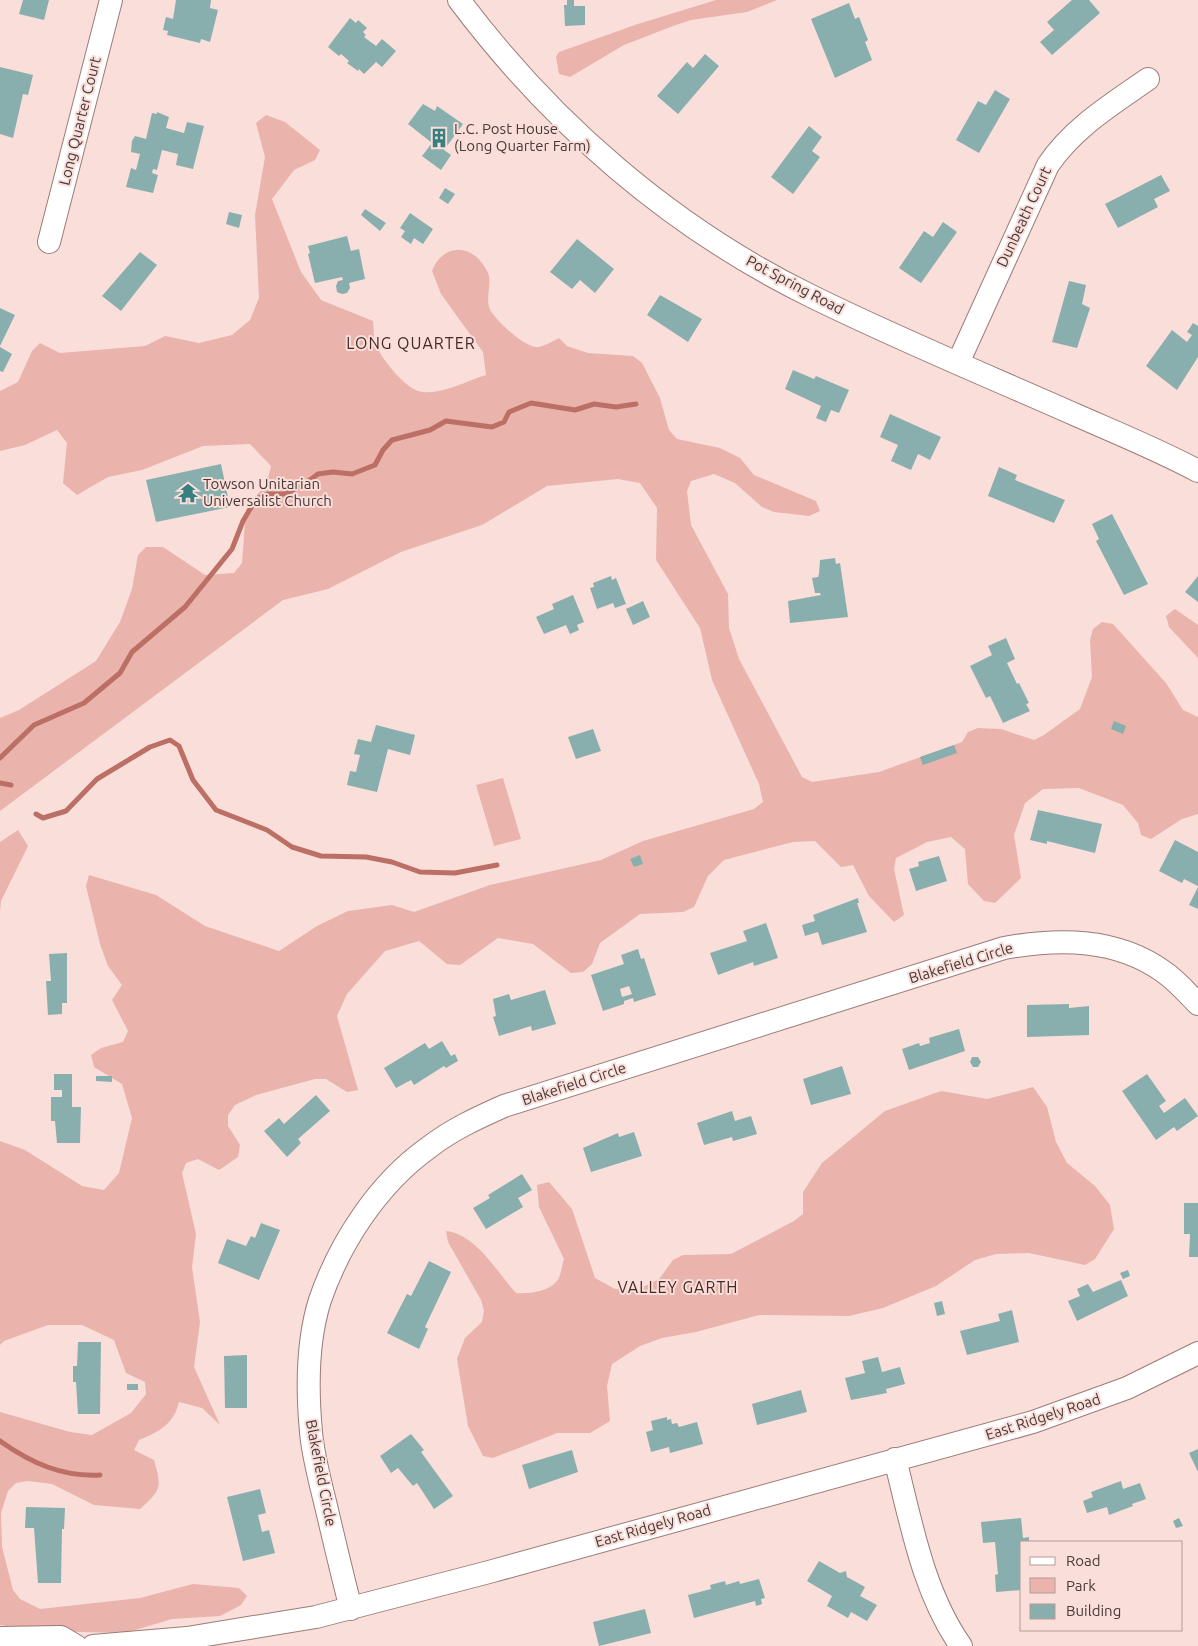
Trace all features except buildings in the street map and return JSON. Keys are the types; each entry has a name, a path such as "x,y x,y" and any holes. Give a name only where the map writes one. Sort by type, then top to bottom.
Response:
{"street":[{"name":"Long Quarter Court","path":"49,242 111,0"},
{"name":"Pot Spring Road","path":"459,0 508,63 594,148 655,200 729,249 781,280 842,311 1198,471"},
{"name":"Dunbeath Court","path":"958,363 1048,165 1059,149 1087,121 1148,80"},
{"name":"Blakefield Circle","path":"351,1609 318,1473 311,1433 308,1388 311,1344 320,1301 338,1257 363,1216 392,1179 427,1148 468,1122 504,1106 1004,948 1041,942 1076,942 1108,946 1139,958 1165,972 1198,1004"},
{"name":"East Ridgely Road","path":"93,1646 187,1642 351,1609 1066,1412 1127,1388 1198,1352"},
{"path":"895,1459 919,1554 935,1599 961,1646"},
{"path":"0,1638 61,1637 76,1646"}],"green space":[{"path":"716,0 777,0 747,12 691,20 673,26 624,45 570,77 559,74 556,57 559,52 638,24"},
{"path":"266,115 285,122 320,150 315,160 294,170 272,199 301,272 321,300 373,321 374,338 383,357 403,381 417,391 439,391 486,375 483,352 441,294 432,271 437,261 444,255 460,250 468,252 482,263 488,273 489,307 497,319 518,338 538,347 559,338 567,346 588,353 633,356 642,363 660,398 669,430 677,439 720,448 740,458 754,475 816,501 820,511 809,516 774,512 762,507 735,483 714,474 691,481 687,491 691,525 728,594 729,628 739,659 802,777 812,782 879,772 962,742 968,732 978,728 1001,729 1034,740 1044,735 1080,709 1092,677 1090,640 1093,629 1102,622 1113,624 1166,683 1183,710 1198,717 1198,814 1182,819 1151,839 1141,835 1138,823 1123,805 1079,788 1043,789 1025,803 1014,835 1021,878 995,903 984,901 968,884 965,849 951,837 927,842 896,858 894,869 904,915 894,922 869,896 853,865 841,867 815,841 793,842 724,860 708,876 694,907 683,912 640,914 600,943 592,964 583,972 571,973 533,944 498,938 460,965 447,964 419,941 385,951 347,994 337,1016 358,1090 347,1092 326,1079 315,1079 256,1095 235,1105 228,1115 228,1126 240,1145 238,1157 219,1170 198,1159 186,1163 182,1173 196,1234 192,1267 200,1322 194,1367 220,1425 202,1408 179,1402 177,1410 165,1426 139,1440 134,1450 154,1460 159,1483 156,1493 140,1509 94,1505 52,1484 28,1481 16,1483 8,1491 1,1513 2,1547 13,1590 20,1599 40,1609 140,1598 193,1584 239,1588 247,1596 241,1605 220,1616 172,1619 125,1633 41,1631 0,1625 0,1412 70,1432 92,1435 131,1413 146,1394 145,1382 126,1373 114,1340 82,1325 48,1325 4,1341 0,1345 0,1141 25,1150 82,1186 104,1190 119,1173 132,1118 122,1084 94,1067 91,1055 101,1048 123,1042 128,1031 112,1000 122,985 108,966 100,944 86,886 89,875 156,895 205,926 279,951 317,926 348,911 392,905 414,912 490,885 601,860 643,841 754,809 763,802 759,784 712,680 700,628 656,560 657,508 640,483 618,479 547,486 482,525 401,552 328,589 283,600 0,811 0,718 19,710 96,661 120,622 132,589 138,555 146,547 163,547 205,575 234,573 242,563 246,510 267,482 271,466 250,444 203,446 142,470 108,477 77,495 63,483 67,443 57,430 25,445 0,451 0,391 18,382 32,351 40,343 60,353 145,346 165,336 199,343 232,335 250,320 259,298 255,215 265,157 256,123"},
{"path":"1175,609 1198,625 1198,658 1169,627 1166,616"},
{"path":"503,778 521,839 494,846 476,785"},
{"path":"18,830 28,846 1,901 0,911 0,842"},
{"path":"1033,1087 1047,1107 1056,1142 1067,1163 1095,1186 1110,1205 1114,1229 1095,1259 1085,1265 1029,1253 996,1254 975,1260 936,1286 883,1308 849,1316 759,1315 696,1332 662,1338 640,1346 612,1364 607,1386 610,1421 590,1433 557,1433 493,1458 483,1456 468,1426 457,1359 465,1338 482,1322 484,1311 481,1300 448,1242 446,1231 467,1239 476,1246 516,1293 532,1293 548,1288 557,1281 564,1259 539,1207 537,1185 549,1182 572,1209 595,1278 615,1289 639,1289 659,1279 673,1260 683,1255 731,1254 794,1221 803,1214 803,1192 822,1163 885,1111 941,1091 987,1099"}],"waterway":[{"path":"0,758 34,725 84,703 120,673 132,652 185,607 232,549 243,521 256,499 268,494 285,494 303,485 318,474 333,472 352,474 375,465 383,450 392,440 430,430 446,421 492,427 504,422 509,412 531,403 575,410 594,404 616,407 636,404"},
{"path":"36,814 43,818 66,811 97,779 150,747 170,740 179,746 193,780 216,810 267,830 292,847 321,856 366,857 392,862 420,872 455,873 497,865"},
{"path":"0,783 11,785"},
{"path":"0,1441 23,1456 47,1467 73,1474 100,1475"}],"place":[{"name":"L.C. Post House (Long Quarter Farm)","path":"439,138"},
{"name":"Towson Unitarian Universalist Church","path":"188,493"}],"district":[{"name":"LONG QUARTER","path":"411,343"},
{"name":"VALLEY GARTH","path":"678,1287"}]}
